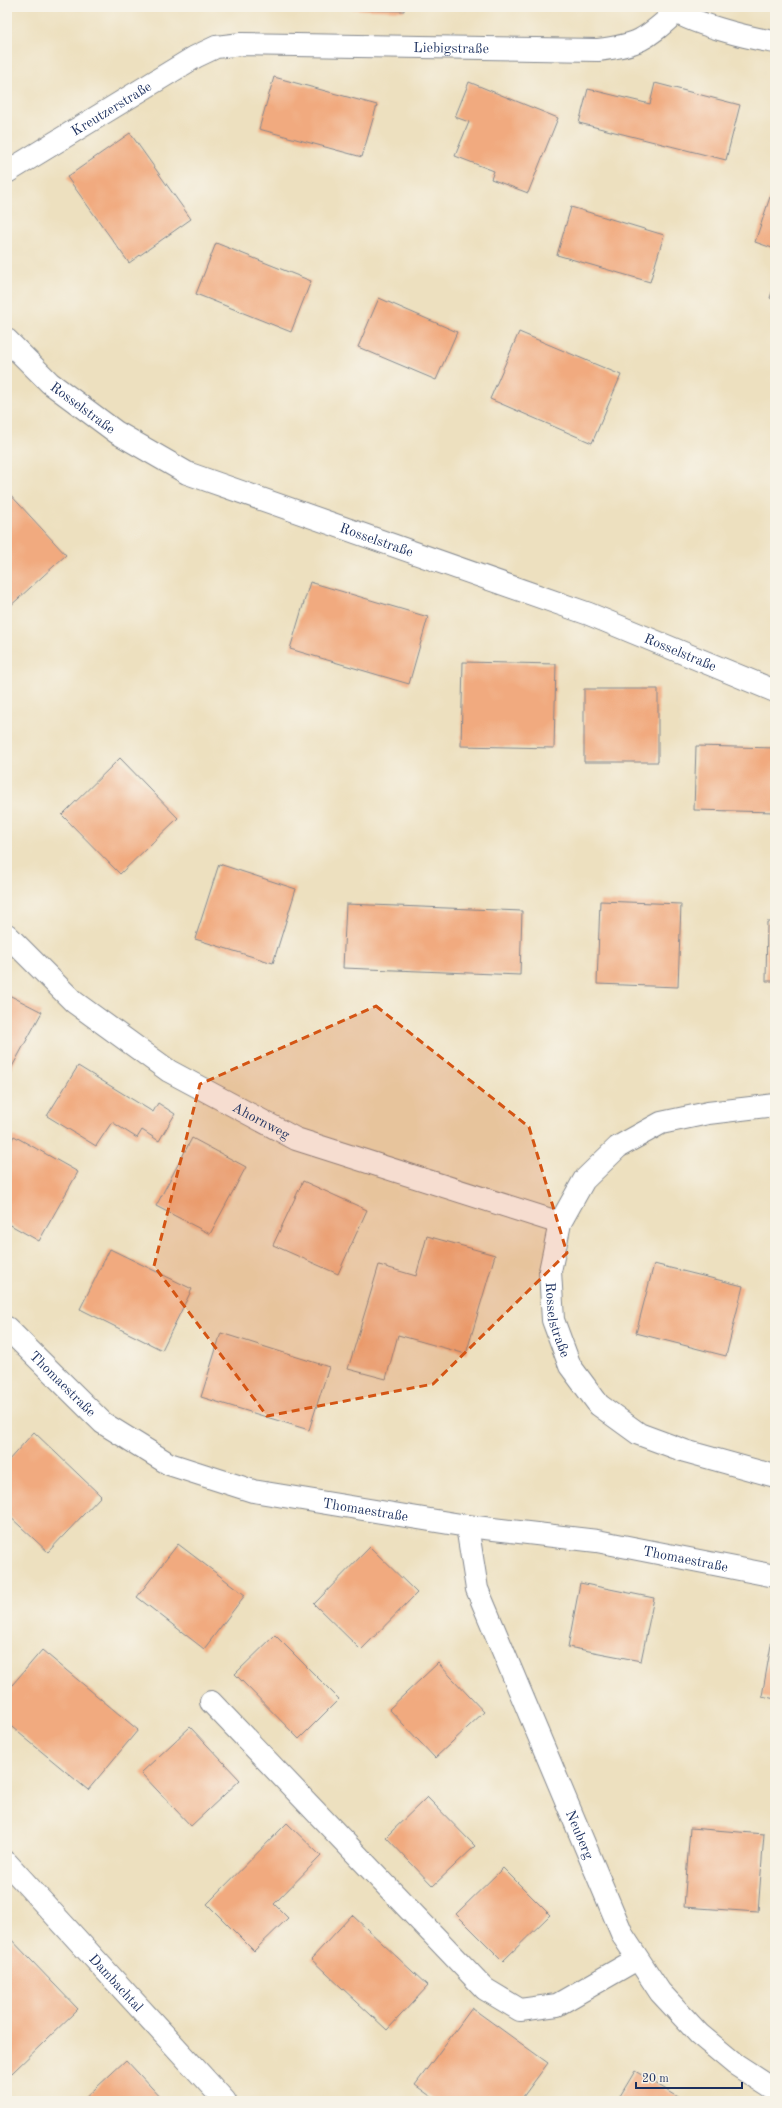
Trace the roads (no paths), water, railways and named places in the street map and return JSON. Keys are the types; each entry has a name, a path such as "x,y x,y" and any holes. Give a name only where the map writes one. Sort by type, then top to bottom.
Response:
{"street":[{"name":"Liebigstraße","path":"216,47 241,44 598,50 642,41 671,10 717,27 775,42"},
{"name":"Kreutzerstraße","path":"7,172 195,58 216,47"},
{"name":"Rosselstraße","path":"7,340 50,383 116,432 187,473 589,614 775,691"},
{"name":"Ahornweg","path":"7,935 74,1002 169,1071 296,1139 560,1223"},
{"name":"Rosselstraße","path":"775,1105 708,1113 661,1124 618,1146 584,1180 560,1223 550,1270 553,1320 570,1366 599,1405 639,1434 685,1451 775,1476"},
{"name":"Thomaestraße","path":"7,1328 103,1424 169,1464 253,1491 467,1526 597,1541 775,1576"},
{"name":"Neuberg","path":"467,1526 477,1589 623,1936 660,1992 699,2034 735,2064 775,2090"},
{"path":"212,1702 485,1989 520,2010 557,2005 637,1958"},
{"name":"Dambachtal","path":"7,1863 225,2101"}]}
